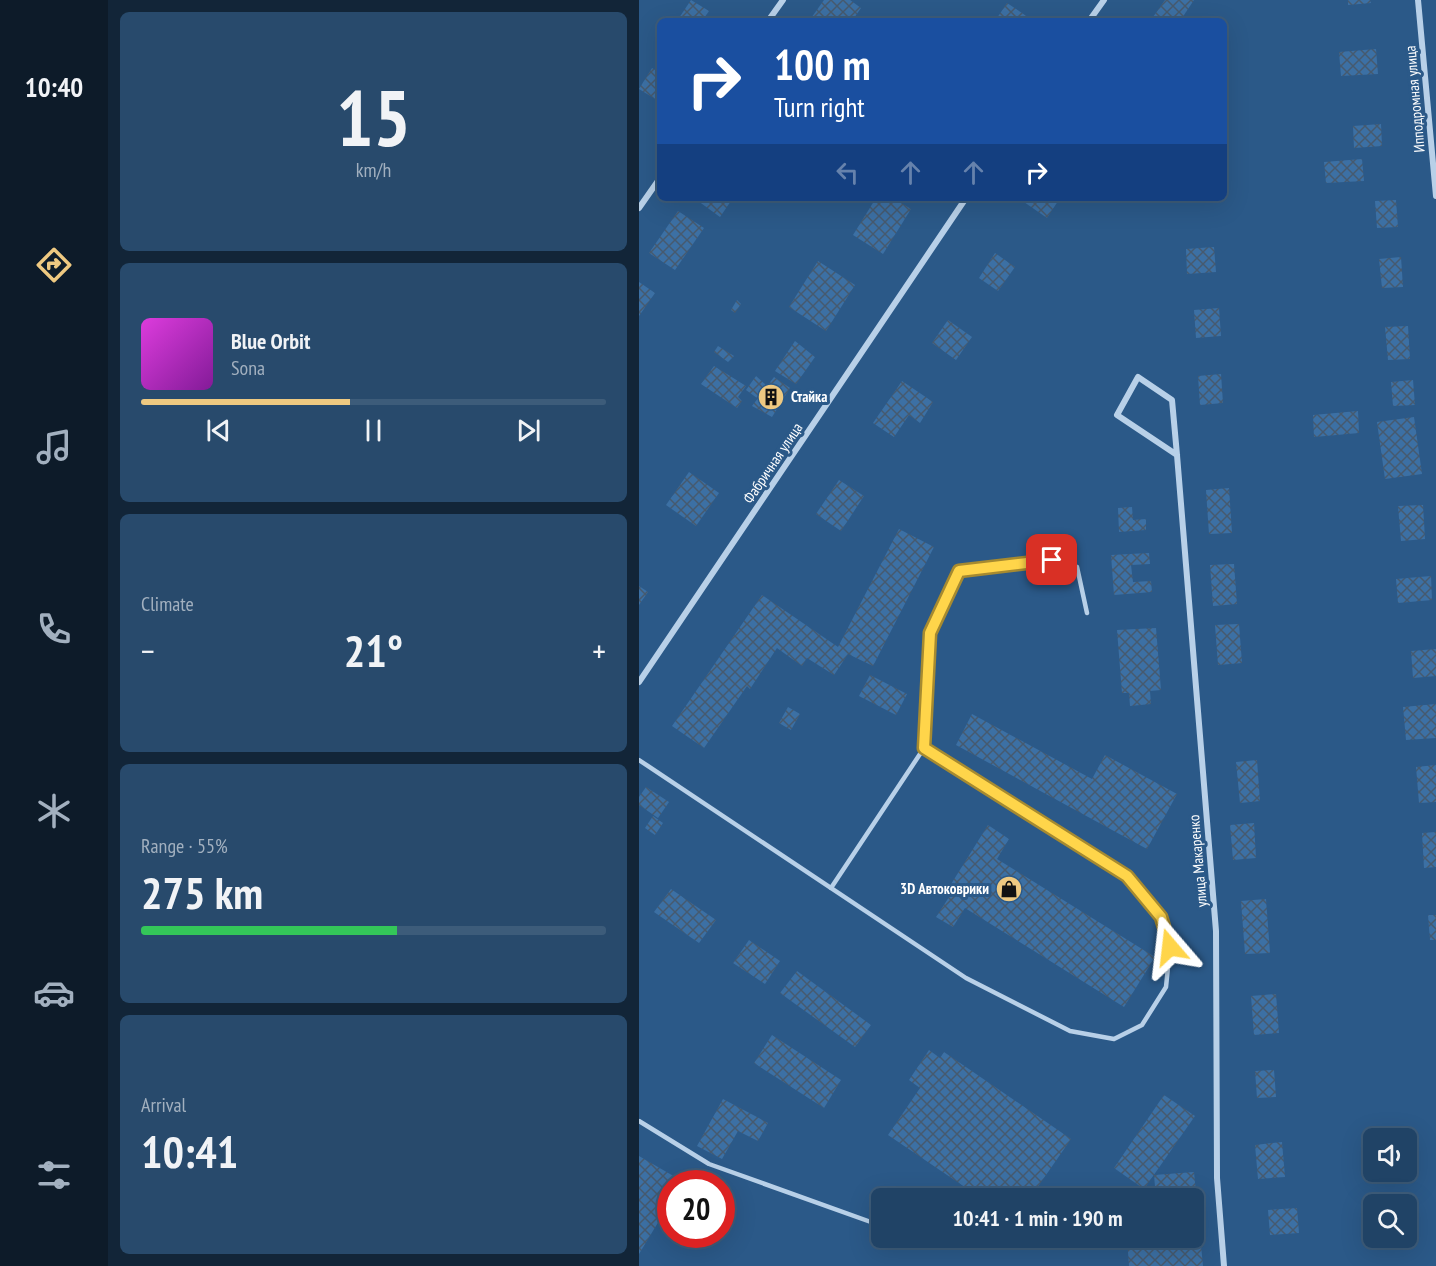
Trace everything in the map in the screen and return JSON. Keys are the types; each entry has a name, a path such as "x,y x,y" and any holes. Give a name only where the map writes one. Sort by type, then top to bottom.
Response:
{"street":[{"path":"770,18 783,0"},
{"path":"1091,18 1104,0"},
{"name":"Ипподромная улица","path":"1418,0 1436,196"},
{"path":"639,208 657,182"},
{"name":"Фабричная улица","path":"639,682 964,201"},
{"name":"улица Макаренко","path":"1177,455 1117,415 1138,377 1172,400 1177,455 1216,931 1217,1178 1224,1266"}],"lane":[{"path":"831,888 924,748 930,633 959,571 1052,560 1077,567 1087,613"},
{"path":"639,760 966,978 1071,1031 1114,1039 1142,1025 1166,987 1170,947 1161,917 1127,876 924,748"},
{"path":"639,1121 709,1164 871,1222"}],"building":[{"path":"691,0 709,11 704,18 679,18"},
{"path":"824,0 850,0 861,8 854,18 811,18"},
{"path":"1165,0 1194,0 1182,18 1153,17"},
{"path":"1348,0 1370,0 1371,3 1348,5"},
{"path":"1007,3 1030,18 997,18"},
{"path":"1376,49 1378,74 1341,76 1339,52"},
{"path":"652,68 657,71 657,100 639,89"},
{"path":"1381,124 1382,146 1354,148 1353,126"},
{"path":"1362,159 1364,181 1326,183 1324,162"},
{"path":"1396,200 1398,227 1377,228 1375,201"},
{"path":"698,201 731,201 720,217"},
{"path":"874,201 898,201 911,209 883,254 853,235"},
{"path":"1025,201 1058,201 1047,218"},
{"path":"678,211 704,228 675,270 649,253"},
{"path":"1214,247 1216,272 1187,274 1186,249"},
{"path":"995,253 1015,267 998,291 979,278"},
{"path":"1401,257 1403,287 1382,288 1379,259"},
{"path":"818,261 855,285 826,331 789,307"},
{"path":"639,282 655,293 639,316"},
{"path":"737,300 741,304 735,313 731,310"},
{"path":"1219,308 1221,336 1196,338 1194,310"},
{"path":"948,320 972,337 956,360 932,343"},
{"path":"1408,326 1410,359 1388,360 1385,327"},
{"path":"795,341 815,357 796,384 775,371"},
{"path":"718,346 734,356 728,362 714,352"},
{"path":"714,366 746,386 738,397 742,401 737,408 701,384"},
{"path":"1221,374 1223,403 1200,405 1198,376"},
{"path":"756,376 766,385 757,398 746,390"},
{"name":"Стайка","path":"774,377 790,388 772,417 752,406"},
{"path":"1413,380 1415,405 1393,406 1391,382"},
{"path":"902,381 933,402 920,423 909,415 894,437 873,423"},
{"path":"1358,411 1359,433 1314,437 1313,415"},
{"path":"1414,417 1422,474 1385,479 1377,422"},
{"path":"689,472 719,493 696,526 666,505"},
{"path":"839,480 864,496 841,531 816,514"},
{"path":"1229,488 1232,533 1209,534 1206,490"},
{"path":"1423,505 1425,539 1401,541 1398,506"},
{"path":"1132,507 1133,520 1146,519 1146,530 1119,532 1118,508"},
{"path":"899,529 934,547 873,666 848,654 834,675 807,658 802,666 777,648 750,689 747,686 704,748 672,726 762,595 838,647"},
{"path":"1149,553 1150,564 1131,565 1133,582 1151,581 1152,592 1114,595 1111,555"},
{"path":"1234,564 1237,604 1213,606 1210,565"},
{"path":"1431,576 1432,600 1398,603 1396,579"},
{"path":"639,586 648,592 639,605"},
{"path":"1239,624 1242,663 1218,665 1215,625"},
{"path":"1156,628 1161,690 1150,691 1151,704 1130,706 1129,693 1122,693 1117,630"},
{"path":"1436,649 1436,676 1413,678 1411,651"},
{"path":"870,675 907,694 896,715 859,696"},
{"path":"1436,704 1436,738 1406,740 1403,707"},
{"path":"788,707 800,714 791,730 779,723"},
{"path":"972,714 1092,779 1105,755 1177,794 1147,849 956,745"},
{"path":"1257,760 1260,801 1240,803 1236,762"},
{"path":"1436,765 1436,802 1419,803 1416,767"},
{"path":"646,787 669,802 658,818 639,805 639,797"},
{"path":"653,816 663,823 655,835 645,828"},
{"path":"1254,823 1256,858 1233,860 1230,825"},
{"path":"988,825 1009,839 997,859 1155,957 1124,1007 965,908 953,927 936,917 953,891 948,889"},
{"path":"1436,832 1436,867 1424,868 1422,833"},
{"path":"671,889 716,920 699,943 654,912"},
{"path":"1266,899 1270,953 1245,954 1241,901"},
{"path":"1428,915 1436,915 1436,940 1430,940"},
{"path":"749,940 780,961 765,984 733,963"},
{"path":"797,971 871,1025 855,1047 780,993"},
{"path":"1276,994 1279,1033 1254,1035 1251,996"},
{"path":"772,1035 841,1080 824,1108 754,1063"},
{"path":"929,1050 940,1058 944,1052 1071,1139 1037,1188 966,1188 888,1135 920,1088 909,1080"},
{"path":"1274,1070 1276,1097 1257,1098 1255,1071"},
{"path":"1164,1095 1195,1116 1145,1188 1114,1168"},
{"path":"723,1099 768,1123 758,1141 738,1131 722,1159 697,1146"},
{"path":"1282,1142 1285,1177 1258,1179 1255,1145"},
{"path":"639,1156 663,1170 657,1170 657,1224 639,1254"},
{"path":"1194,1172 1196,1188 1155,1188 1154,1175"},
{"path":"1297,1208 1299,1233 1270,1235 1268,1210"},
{"path":"1128,1248 1201,1248 1203,1266 1129,1266"}],"place":[{"name":"Стайка","path":"771,397"},
{"name":"3D Автоковрики","path":"1009,889"}],"route":[{"path":"1052,560 959,571 930,633 924,748 1127,876 1161,917 1170,947"}]}
